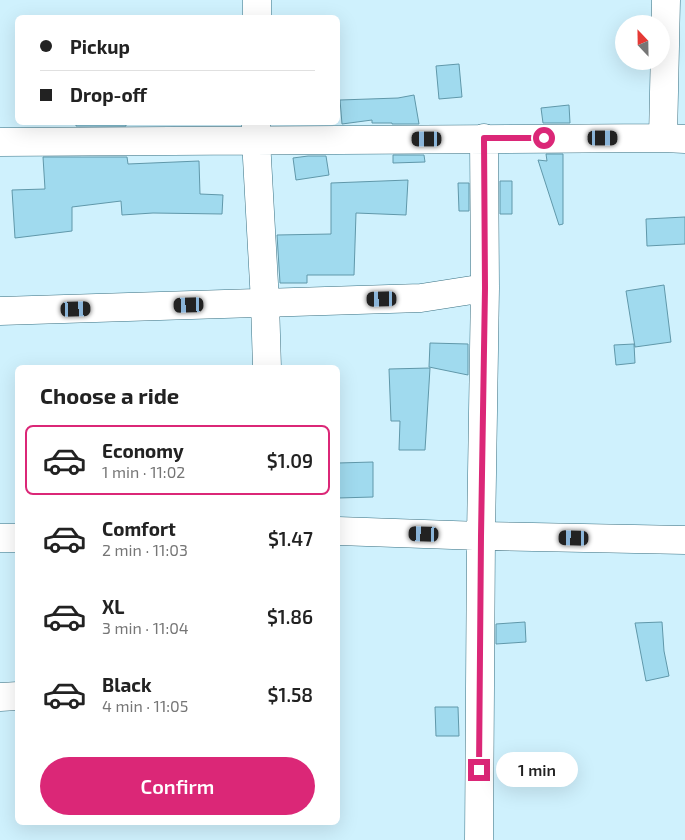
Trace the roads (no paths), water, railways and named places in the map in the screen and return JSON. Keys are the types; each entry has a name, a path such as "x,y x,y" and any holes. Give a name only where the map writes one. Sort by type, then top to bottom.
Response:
{"street":[{"path":"256,0 257,15"},
{"path":"0,142 256,131 484,138 674,138 666,0"},
{"path":"256,131 267,365"},
{"path":"479,840 485,288 484,138"},
{"path":"0,312 421,298 485,288"},
{"path":"340,531 685,540"},
{"path":"0,538 15,538"},
{"path":"0,697 15,696"}]}
